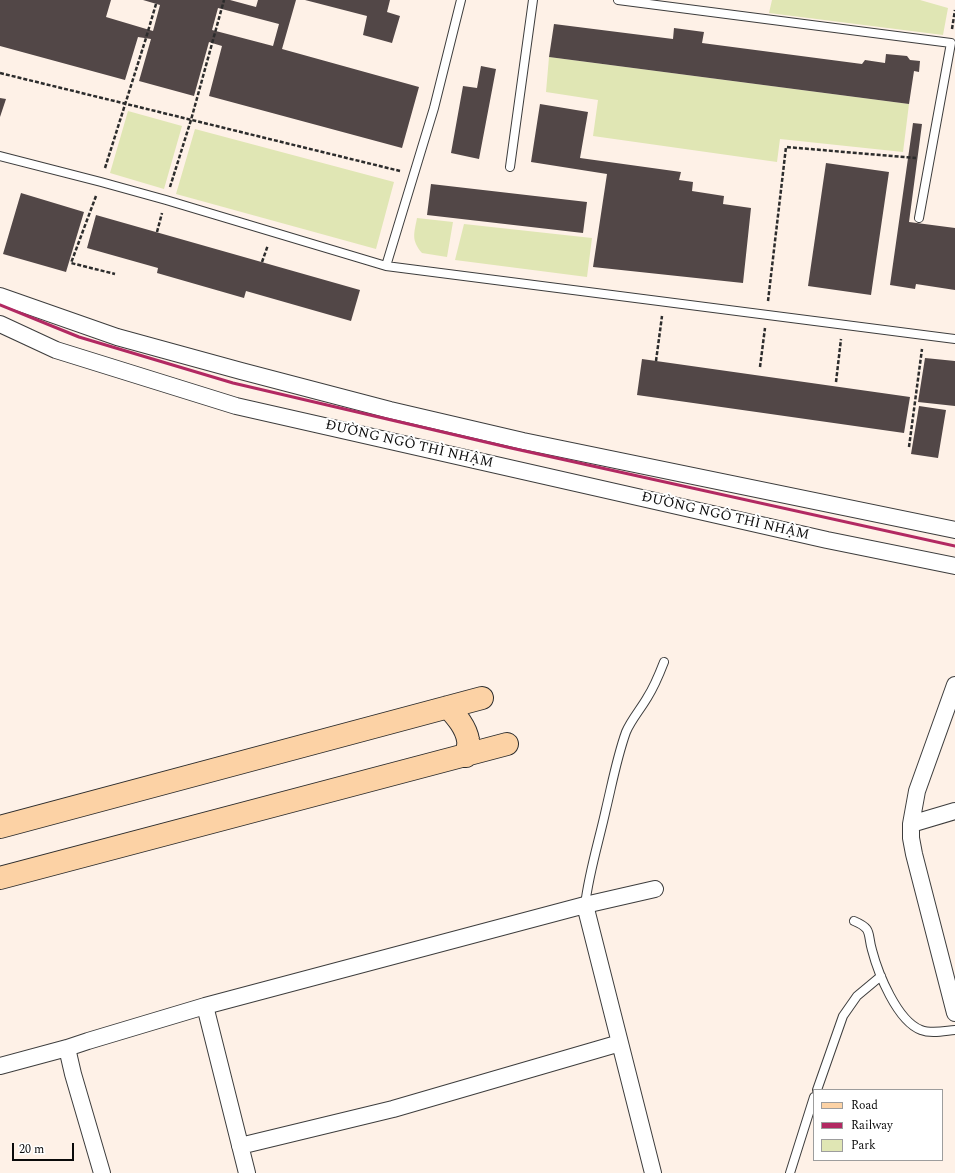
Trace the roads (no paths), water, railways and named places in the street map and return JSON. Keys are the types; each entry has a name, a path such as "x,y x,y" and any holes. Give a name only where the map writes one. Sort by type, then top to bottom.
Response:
{"street":[{"path":"0,296 117,337 390,410 523,441 955,530"},
{"name":"ĐƯỜNG NGÔ THÌ NHẬM","path":"0,324 56,350 236,406 827,540 955,566"},
{"path":"955,685 917,791 911,824 911,838 914,854 955,1013"},
{"path":"0,827 482,698"},
{"path":"448,707 464,729 468,740 466,756"},
{"path":"0,878 507,744"},
{"path":"911,824 955,811"},
{"path":"0,1066 67,1048 88,1040 205,1006 584,905 655,889"},
{"path":"584,905 653,1173"},
{"path":"205,1006 247,1173"},
{"path":"240,1146 393,1109 620,1043"},
{"path":"67,1048 73,1074 102,1173"}],"lane":[{"path":"386,266 434,108 461,0"},
{"path":"510,167 534,0"},
{"path":"618,0 951,43 951,59 919,218"},
{"path":"0,156 166,200 386,266 955,339"},
{"path":"584,905 588,881 626,732 631,721 648,697 664,662"},
{"path":"854,921 866,927 868,930 871,949 880,976 888,993 906,1020 925,1031 938,1032 955,1030"},
{"path":"816,1089 843,1016 857,996 880,976"},
{"path":"790,1173 813,1100"}],"railway":[{"path":"0,305 79,337 233,383 511,448 955,546"}]}
